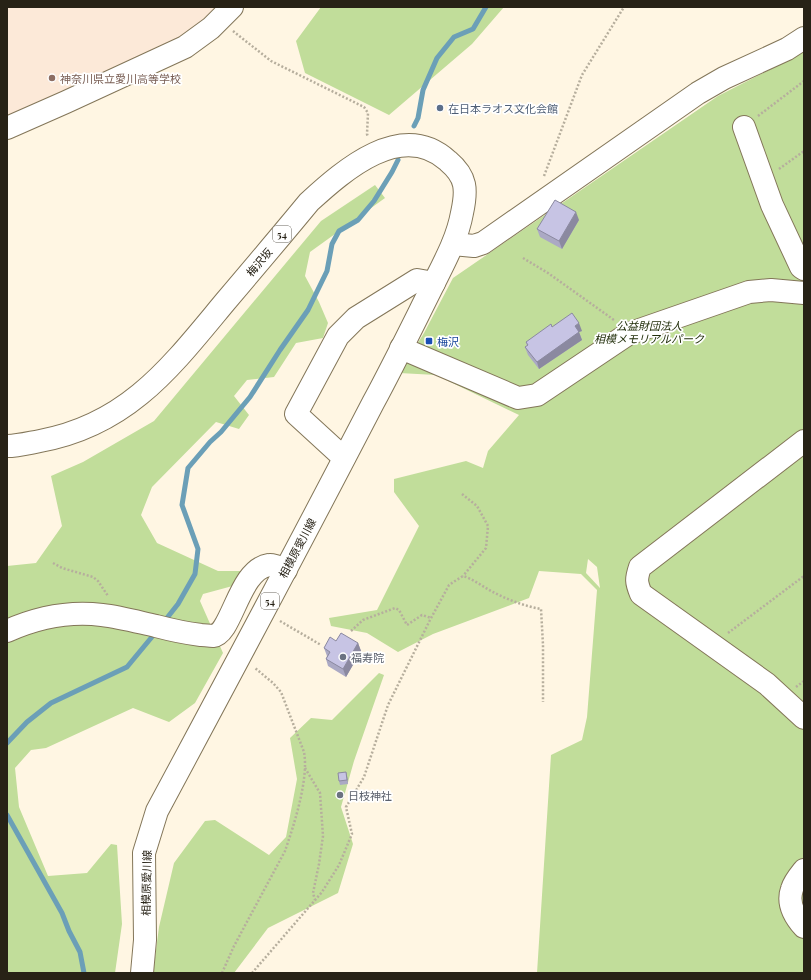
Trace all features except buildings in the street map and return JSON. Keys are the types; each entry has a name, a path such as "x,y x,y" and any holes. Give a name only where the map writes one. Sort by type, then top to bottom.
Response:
{"main road":[{"path":"7,128 185,47 211,28 225,14"},
{"path":"453,244 474,246 483,243 698,93 724,78 787,49 804,38"},
{"path":"744,127 772,205 801,267 804,269"},
{"name":"梅沢坂","path":"7,446 51,439 72,433 100,421 127,405 173,364 309,202 336,179 386,148 414,144 429,147 443,156 458,169 466,189 462,215 453,244"},
{"name":"相模原愛川線","path":"142,973 145,940 144,853 157,811 286,570 453,244"},
{"path":"344,458 296,414 338,336 356,318 417,280 434,283"},
{"path":"401,348 518,398 537,395 628,334 749,292 771,290 804,293"},
{"path":"804,441 640,567 636,584 642,594 767,684 804,718"},
{"path":"7,631 38,620 85,614 124,619 182,633 214,636 220,633 225,626 240,596 260,567 271,564 286,570"},
{"path":"804,870 792,889 791,900 793,911 804,927"}],"path":[{"path":"545,199 539,188 582,75 624,7"},
{"path":"225,14 271,61 364,107 368,113 367,134 376,153"},
{"path":"744,127 804,81"},
{"path":"763,182 804,151"},
{"path":"524,258 548,273 624,328 628,334"},
{"path":"252,973 322,892 339,865 352,834 346,807 364,777 388,705 431,618 449,586 455,580 463,576 486,548 488,526 477,506 462,494"},
{"path":"53,563 62,568 93,577 98,581 110,600 102,615"},
{"path":"463,576 499,595 526,606 541,609 543,645 543,702"},
{"path":"713,645 804,576"},
{"path":"351,631 363,620 395,608 399,610 407,625 422,616 431,618"},
{"path":"264,612 321,646"},
{"path":"222,973 234,946 285,851 303,784 305,767 304,752 281,692 256,669 239,659"},
{"path":"305,767 320,793 323,829 319,864 313,893 315,900"}],"shaded area":[{"name":"神奈川県立愛川高等学校","path":"7,7 221,7 186,39 7,118"}],"green space":[{"path":"321,7 504,7 472,44 389,115 305,73 296,41"},
{"name":"公益財団法人 相模メモリアルパーク","path":"804,52 804,973 537,973 551,755 582,740 587,717 597,590 581,574 539,571 529,598 433,634 398,652 367,633 331,626 329,618 377,610 419,526 394,492 394,479 466,461 483,468 488,451 519,415 436,375 399,373 424,333 453,278 718,96","holes":["588,559 597,567 600,588 586,573"]},
{"path":"375,185 385,198 310,252 305,276 328,323 323,338 296,343 274,377 247,380 234,396 249,415 239,429 216,422 152,487 141,515 157,543 218,571 249,571 251,581 203,594 200,601 223,653 195,703 169,722 133,708 46,748 31,750 15,768 19,807 48,876 87,873 111,844 117,845 122,924 115,973 7,973 7,566 36,563 62,526 51,476 83,462 154,421 321,221"},
{"path":"379,673 384,675 354,761 341,807 353,844 338,893 268,928 234,973 153,973 159,927 174,863 205,821 215,820 269,855 286,837 297,779 290,738 311,718 332,720"}],"waterway":[{"path":"414,126 418,118 423,90 437,58 454,37 473,29 486,7"},
{"path":"163,623 178,604 195,574 198,549 182,505 188,468 250,397 308,310 327,271 332,244 339,231 358,220 374,201 398,160"},
{"path":"7,743 27,722 51,703 127,667 156,632"},
{"path":"7,815 62,913 80,952 84,973"}],"place":[{"name":"神奈川県立愛川高等学校","path":"52,78"},
{"name":"在日本ラオス文化会館","path":"440,108"},
{"name":"梅沢","path":"429,341"},
{"name":"福寿院","path":"343,657"},
{"name":"日枝神社","path":"340,795"}]}
